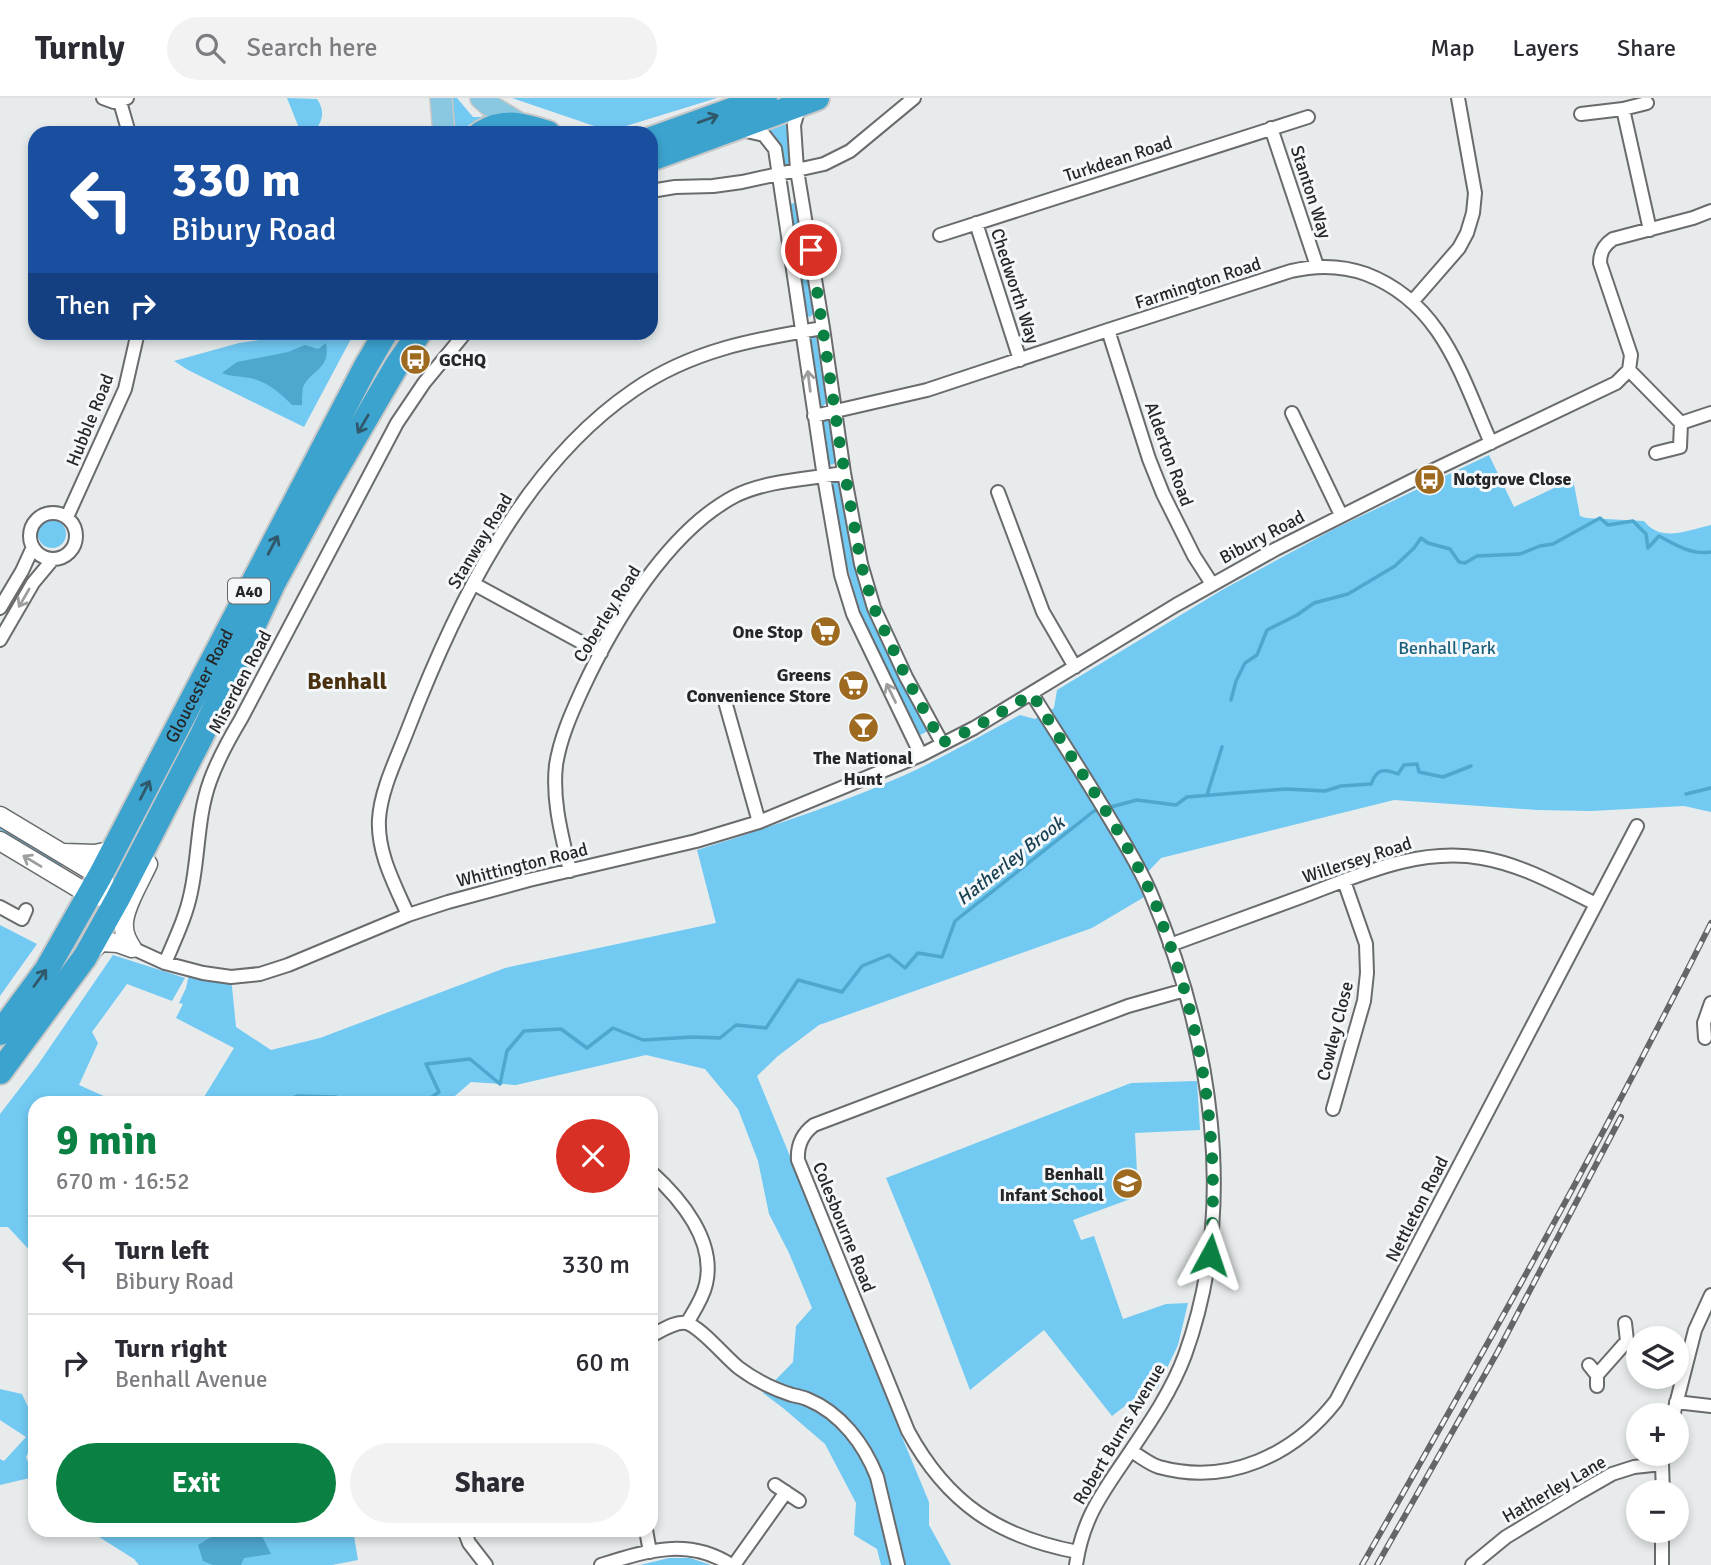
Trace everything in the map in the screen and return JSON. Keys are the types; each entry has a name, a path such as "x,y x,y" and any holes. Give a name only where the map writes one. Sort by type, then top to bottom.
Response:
{"highway":[{"path":"658,136 765,98"},
{"path":"658,156 814,99"},
{"name":"Gloucester Road","path":"0,1033 47,969 95,886 382,340"},
{"name":"Gloucester Road","path":"93,949 122,906 280,571 397,365 414,340"},
{"name":"A40","path":"0,1072 93,949"}],"main road":[{"path":"441,98 443,126"},
{"path":"481,98 489,105 530,126"}],"street":[{"path":"103,98 108,101 124,100 128,126"},
{"path":"658,190 732,184 824,164 850,151 914,98"},
{"path":"1412,302 1459,248 1473,213 1475,193 1458,98"},
{"path":"814,99 798,111 794,125 797,170 844,473 861,564 874,608 906,677 942,743"},
{"path":"1581,114 1647,103"},
{"path":"1623,109 1650,230"},
{"name":"Turkdean Road","path":"940,235 1308,117"},
{"name":"Stanton Way","path":"1271,128 1317,266"},
{"path":"734,129 764,135 775,149 814,416 846,597 920,754"},
{"path":"1656,453 1680,447 1681,422 1629,370 1630,348 1600,257 1605,246 1613,239 1711,211"},
{"name":"Chedworth Way","path":"976,223 1020,360"},
{"name":"Farmington Road","path":"814,416 928,390 1291,271 1317,266 1361,272 1388,285 1423,312 1442,337 1491,443"},
{"name":"Stanway Road","path":"408,915 385,860 379,832 381,805 427,680 455,619 504,529 557,459 593,423 631,391 671,368 704,354 733,345 823,328"},
{"name":"Alderton Road","path":"1108,330 1149,459 1163,494 1185,539 1212,584"},
{"name":"Hubble Road","path":"67,517 125,389 136,340"},
{"name":"Miserden Road","path":"165,962 186,914 192,890 202,813 219,757 397,423 424,383 459,340"},
{"name":"Bibury Road","path":"920,754 974,728 1212,584 1341,515 1616,383 1629,370"},
{"path":"1293,413 1341,515"},
{"path":"1681,422 1711,413"},
{"name":"Coberley Road","path":"570,871 556,802 556,766 565,732 600,653 629,606 679,541 712,511 737,495 759,487 844,473"},
{"path":"998,492 1042,612 1075,667"},
{"path":"0,640 33,583 53,559 70,551 76,540 75,527 67,517 50,513 38,518 30,534 33,547 41,556 53,559"},
{"path":"0,608 33,547"},
{"path":"474,584 600,653"},
{"name":"Robert Burns Avenue","path":"1032,694 1151,893 1185,990 1205,1080 1212,1140 1210,1255 1198,1315 1165,1399 1094,1506 1077,1559"},
{"path":"726,705 759,822"},
{"name":"Whittington Road","path":"132,948 165,962 217,976 260,974 408,915 488,890 696,841 759,822 920,754"},
{"path":"0,816 61,852 95,886 122,906 123,925 132,948"},
{"name":"Nettleton Road","path":"1130,1451 1156,1466 1171,1469 1201,1472 1231,1469 1261,1460 1289,1446 1326,1414 1336,1401 1386,1307 1637,826"},
{"path":"0,841 95,886"},
{"path":"61,852 95,854 114,850"},
{"name":"Willersey Road","path":"1170,945 1412,858 1437,855 1494,860 1519,867 1596,904"},
{"name":"Cowley Close","path":"1333,1110 1364,1002 1367,973 1363,934 1345,881"},
{"path":"0,907 22,919 26,910"},
{"path":"93,949 118,943 132,948"},
{"name":"Colesbourne Road","path":"1077,1559 991,1522 958,1497 929,1467 908,1431 798,1160 798,1148 803,1135 814,1125 1128,1006 1185,990"},
{"path":"1705,1038 1704,1023 1711,1003"},
{"path":"658,1178 682,1205 699,1233 706,1251 708,1269 704,1294 687,1324"},
{"path":"1689,1343 1711,1295"},
{"path":"658,1333 676,1324 687,1324 696,1328 725,1357 752,1377 819,1405 852,1433 867,1454 877,1477 898,1565"},
{"path":"1594,1375 1626,1349"},
{"path":"1678,1389 1676,1402 1711,1406"},
{"name":"Hatherley Lane","path":"1472,1565 1506,1537 1577,1493 1612,1474 1638,1466"},
{"path":"601,1565 677,1548 711,1554 733,1565 780,1489 799,1501"},
{"path":"467,1537 486,1565"},
{"path":"647,1537 650,1552"},
{"path":"1662,1543 1662,1565"}],"green space":[{"path":"287,98 317,99 321,106 321,122 318,126 298,126"},
{"path":"448,98 457,98 473,117 481,117 486,113 490,116 468,126 450,126"},
{"path":"512,98 717,98 626,126 594,126"},
{"path":"790,114 787,138 790,163 785,166 758,126"},
{"path":"796,203 814,313 810,317 805,315 787,204"},
{"path":"812,334 816,336 826,403 822,407 818,404 808,337"},
{"path":"258,340 350,340 304,427 174,361"},
{"path":"824,417 829,419 836,462 832,465 828,463 820,422"},
{"name":"Benhall Park","path":"1489,455 1514,507 1573,479 1580,516 1586,518 1644,521 1658,532 1667,533 1711,525 1711,812 1684,806 1591,811 1537,810 1394,800 1161,858 1143,877 1151,893 1092,928 819,1025 778,1056 757,1076 929,1502 929,1525 951,1565 881,1565 877,1549 854,1535 856,1503 825,1444 763,1393 793,1362 796,1326 812,1308 769,1214 758,1161 738,1109 705,1069 646,1055 516,1085 471,1082 455,1096 205,1096 234,1048 176,1018 183,1004 179,1003 190,970 231,977 236,1027 271,1050 320,1038 505,968 716,923 697,850 802,816 879,786 934,761 1020,715 1035,719 1054,708 1057,690 1222,590 1334,529"},
{"path":"835,478 840,480 865,603 871,620 928,731 920,735 858,605 844,553 830,481"},
{"path":"52,520 62,524 66,534 62,544 52,548 42,544 38,534 42,524"},
{"path":"0,823 65,861 61,868 0,830"},
{"path":"0,925 37,944 0,996"},
{"path":"113,955 185,978 172,1001 127,984 92,1032 98,1043 79,1085 104,1096 28,1096 28,1249 8,1227 0,1227 0,1114 37,1066"},
{"path":"1197,1081 1200,1130 1135,1133 1137,1173 1133,1198 1073,1220 1081,1240 1094,1236 1123,1319 1166,1304 1188,1303 1178,1345 1157,1389 1152,1385 1112,1416 1044,1330 970,1390 886,1178 1131,1083"},
{"path":"0,1389 22,1394 28,1407 28,1478 0,1485 0,1459 4,1461 26,1437 0,1420"},
{"path":"99,1537 354,1537 358,1560 332,1565 139,1565"},
{"path":"669,1558 690,1558 711,1565 640,1565"}],"shaded area":[{"path":"326,343 326,359 306,381 302,405 292,405 262,382 222,373 237,362 288,352 305,345 318,349"},
{"path":"211,1537 262,1537 271,1554 244,1558 241,1565 213,1565 203,1561 198,1545"}],"waterway":[{"name":"Hatherley Brook","path":"1231,700 1245,663 1257,655 1267,630 1314,603 1348,594 1395,566 1421,538 1428,543 1450,549 1459,562 1465,563 1477,556 1520,554 1553,544 1600,518 1608,525 1633,521 1646,534 1648,548 1659,536 1690,551 1711,552"},
{"name":"Hatherley Brook","path":"1207,795 1222,747"},
{"name":"Hatherley Brook","path":"1107,808 1137,800 1176,805 1187,797 1285,789 1325,791 1341,786 1371,784 1381,771 1398,774 1404,765 1417,764 1419,772 1443,777 1471,766"},
{"name":"Hatherley Brook","path":"1686,794 1711,788"},
{"name":"Hatherley Brook","path":"433,1096 439,1092 426,1064 470,1059 500,1084 507,1051 524,1031 561,1029 587,1048 613,1028 643,1040 720,1038 736,1025 766,1028 798,980 842,992 862,966 889,955 905,968 918,953 942,957 955,921 1094,811 1100,810"}],"railway":[{"path":"1362,1565 1541,1247 1628,1086 1711,923"},
{"path":"1377,1565 1497,1353 1621,1117"}],"place":[{"name":"GCHQ","path":"416,360"},
{"name":"Notgrove Close","path":"1430,479"},
{"name":"One Stop","path":"826,632"},
{"name":"Greens Convenience Store","path":"854,685"},
{"name":"The National Hunt","path":"863,728"},
{"name":"Benhall Infant School","path":"1127,1184"}],"district":[{"name":"Benhall","path":"347,681"}],"route":[{"path":"811,250 841,452 861,564 874,608 906,677 942,743 974,728 1032,694 1088,782 1151,893 1185,990 1205,1080 1213,1170 1210,1255"}]}
